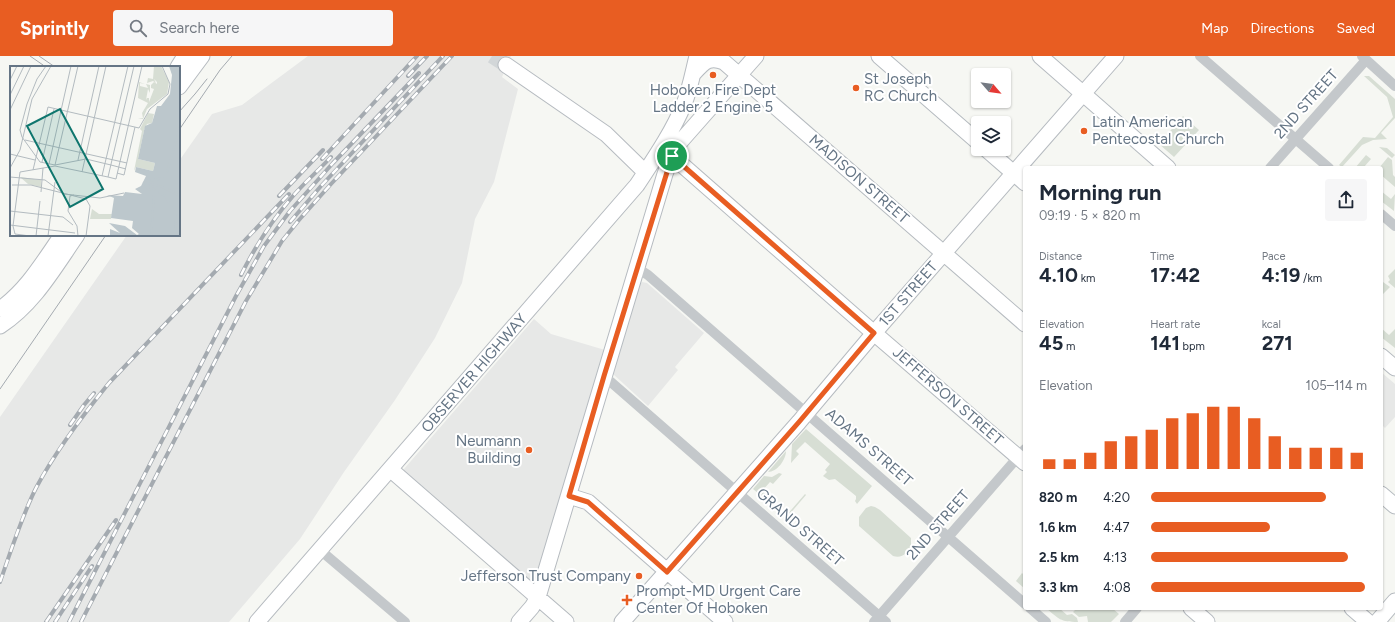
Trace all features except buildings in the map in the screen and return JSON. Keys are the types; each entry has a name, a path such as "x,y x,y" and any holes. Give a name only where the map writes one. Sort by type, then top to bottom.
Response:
{"street":[{"path":"179,66 185,56"},
{"path":"180,86 202,56"},
{"name":"OBSERVER HIGHWAY","path":"257,622 630,193 662,146 679,116 689,89 697,56"},
{"path":"519,622 532,607 538,597 665,174 672,156 681,141 756,56"},
{"path":"879,56 971,136"},
{"path":"1040,56 1166,166"},
{"name":"1ST STREET","path":"622,622 1116,56"},
{"path":"1200,56 1326,166"},
{"name":"MADISON STREET","path":"692,76 705,61 714,57 724,62 1023,322"},
{"path":"1364,58 1393,82"},
{"name":"2ND STREET","path":"1272,166 1364,58"},
{"path":"506,65 606,134 645,172"},
{"name":"JEFFERSON STREET","path":"672,156 874,333 1023,456"},
{"path":"994,156 1023,181"},
{"path":"1383,216 1395,226"},
{"path":"0,309 25,287 61,236"},
{"path":"0,326 15,315 34,296 76,236"},
{"name":"ADAMS STREET","path":"637,268 648,275 1023,602"},
{"path":"1383,358 1395,368"},
{"name":"GRAND STREET","path":"604,376 737,491 880,620"},
{"name":"2ND STREET","path":"880,620 948,536 1023,456"},
{"path":"390,470 566,622"},
{"path":"569,496 588,502 725,622"},
{"path":"1383,496 1395,506"},
{"path":"320,550 405,622"},
{"path":"1377,622 1395,601"},
{"path":"1032,610 1046,622"},
{"path":"1125,622 1135,610"},
{"path":"1193,610 1207,622"},
{"path":"1354,610 1368,622"}],"shaded area":[{"path":"308,56 511,56 502,77 518,89 494,182 475,219 462,283 435,338 395,400 344,472 300,539 229,622 0,622 0,417 126,236 180,236 180,160 212,114 242,105"},
{"path":"1364,76 1369,76 1395,99 1395,118 1381,133 1387,139 1373,140 1362,145 1343,166 1339,165 1363,137 1375,138 1393,117 1387,97"},
{"path":"1183,116 1199,130 1174,157 1159,144"},
{"path":"1379,147 1387,148 1395,155 1392,158"},
{"path":"1366,155 1371,159 1365,166 1357,166"},
{"path":"1388,157 1392,160 1395,187 1383,177 1383,166 1381,166"},
{"path":"1383,193 1391,199 1395,194 1394,211 1383,203"},
{"path":"1395,269 1395,288 1388,282 1390,280 1388,276"},
{"path":"642,282 647,283 704,333 675,367 678,370 648,406 613,374 639,285"},
{"path":"1383,282 1390,287 1383,294"},
{"path":"534,319 551,334 605,350 534,585 403,472"},
{"path":"1395,329 1395,348 1383,339 1383,330 1389,335"},
{"path":"1383,374 1395,384 1395,417 1385,428 1383,426"},
{"path":"806,429 872,486 857,504 855,501 856,496 835,479 829,480 823,476 827,472 825,470 830,464 805,442 796,451 799,454 791,463 792,444"},
{"path":"786,451 786,454 778,468 768,472"},
{"path":"779,473 782,474 773,484 770,482 762,491 776,503 774,505 785,514 784,515 753,489 764,476 772,477"},
{"path":"805,494 806,495 788,516 793,523 785,517"},
{"path":"871,506 880,510 911,538 911,545 904,555 899,557 893,556 859,526 859,517 866,508"},
{"path":"1022,573 1023,587 1016,581"},
{"path":"1048,610 1061,610 1067,615 1072,614 1077,618 1078,622 1063,620"},
{"path":"1075,610 1114,610 1119,614 1111,622 1088,622 1087,616 1079,617 1073,612"}],"tunnel":[{"path":"492,56 506,65"}],"tram line":[{"path":"30,56 43,65"},
{"path":"39,56 54,66"},
{"path":"180,129 220,70 232,56"},
{"path":"180,111 207,79"},
{"path":"0,389 105,236"}],"railway":[{"path":"322,159 417,56"},
{"path":"408,76 427,56"},
{"path":"290,222 321,186 443,56"},
{"path":"81,622 246,301 282,241 331,184 452,56"},
{"path":"69,622 236,296 264,246 290,211 333,163 419,73"},
{"path":"279,196 323,150"},
{"path":"241,275 258,244 285,205 331,157"},
{"path":"0,582 21,523 36,488 79,421 109,383 289,194"},
{"path":"70,425 94,393"},
{"path":"46,622 116,520"},
{"path":"55,622 92,566"}],"place":[{"name":"Hoboken Fire Dept Ladder 2 Engine 5","path":"713,75"},
{"name":"St Joseph RC Church","path":"856,88"},
{"name":"Latin American Pentecostal Church","path":"1084,131"},
{"name":"Neumann Building","path":"529,450"},
{"name":"Jefferson Trust Company","path":"639,576"},
{"name":"Prompt-MD Urgent Care Center Of Hoboken","path":"627,600"}],"route":[{"path":"672,156 874,333 799,422 667,572 588,502 569,496 665,174 672,156"}]}
